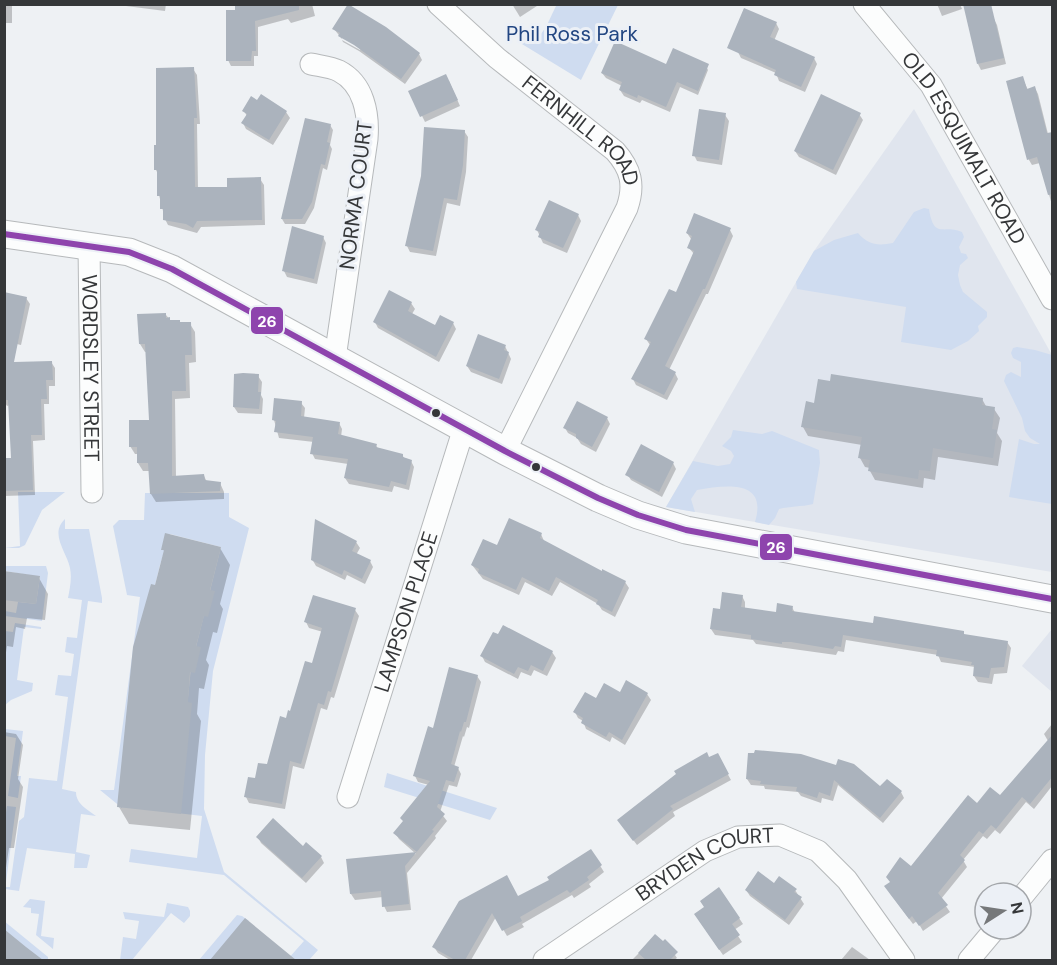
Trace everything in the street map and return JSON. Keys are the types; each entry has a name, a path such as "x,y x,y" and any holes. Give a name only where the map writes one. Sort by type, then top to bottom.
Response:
{"main road":[{"path":"4,234 129,252 172,269 505,451 598,498 638,515 686,530 1053,599"}],"street":[{"name":"FERNHILL ROAD","path":"438,4 497,58 615,151 629,171 632,183 627,208 505,451"},
{"name":"OLD ESQUIMALT ROAD","path":"864,4 931,85 1053,299"},
{"name":"NORMA COURT","path":"311,64 339,72 348,78 361,95 367,117 367,139 335,358"},
{"name":"WORDSLEY STREET","path":"89,245 92,492"},
{"name":"LAMPSON PLACE","path":"348,797 464,428"},
{"name":"BRYDEN COURT","path":"544,960 705,851 738,837 780,835 818,851 847,880 904,960"},
{"path":"1033,884 1053,860"},
{"path":"969,960 985,941"}],"shaded area":[{"path":"914,109 1052,355 1052,572 666,507 814,251"},
{"path":"1052,629 1052,692 1022,666"}],"green space":[{"name":"Phil Ross Park","path":"557,4 618,5 581,80 517,41 532,41 538,37 543,32"},
{"path":"924,208 929,209 931,219 937,228 962,232 964,237 959,247 961,253 966,254 968,258 960,265 958,275 960,285 963,292 987,312 987,317 978,326 979,331 968,341 951,350 901,342 906,307 797,289 796,282 814,251 834,240 858,233 874,244 893,243 914,212"},
{"path":"1013,348 1052,355 1052,504 1009,497 1019,439 1040,444 1030,438 1025,431 1022,418 1004,381 1006,375 1011,372 1021,377 1021,362 1013,358 1011,353"},
{"path":"733,430 762,434 772,431 819,450 820,463 813,504 779,509 769,525 755,522 756,498 742,488 720,487 697,490 691,499 695,512 666,507 693,461 718,466 730,464 734,456 731,451 722,446 731,437"},
{"path":"18,492 65,492 42,510 25,545 19,548 5,548 20,546"},
{"path":"145,493 229,493 229,517 249,528 213,671 205,755 204,809 224,872 318,950 309,960 287,960 304,941 224,875 129,862 131,849 197,858 202,816 177,813 191,667 221,547 170,534 136,662 122,808 100,790 114,790 140,597 127,595 113,526 119,520 144,520"},
{"path":"65,519 65,529 89,529 102,598 102,603 88,601 62,789 76,792 80,803 96,816 81,814 76,852 90,855 87,868 74,868 75,854 27,848 19,891 5,889 5,887 10,887 19,821 24,817 29,778 57,781 68,697 55,695 58,675 71,676 74,654 65,652 67,637 77,638 82,600 68,598 71,572 59,537 60,525"},
{"path":"5,566 46,566 48,573 42,621 5,616 5,611 16,613 18,602 36,604 40,577 5,571"},
{"path":"15,623 41,627 41,629 24,627 17,680 33,683 32,691 5,705 5,631 13,632"},
{"path":"5,729 23,731 17,776 21,776 18,798 8,796 16,738 5,736"},
{"path":"387,773 497,808 490,820 384,787"},
{"path":"7,806 16,807 6,882 4,825"},
{"path":"30,899 45,901 41,936 54,938 53,949 36,935 39,914 31,913 31,908 23,907"},
{"path":"167,903 188,907 190,916 184,923 171,913 132,960 120,960 123,937 136,939 139,921 125,919 123,912 164,917"},
{"path":"237,915 249,921 216,960 199,960"},
{"path":"4,921 48,957 48,960 33,960 5,935"}],"building":[{"path":"235,4 299,4 299,10 255,21 256,51 252,51 251,61 226,61 226,10 235,10"},
{"path":"348,4 386,27 420,53 401,79 338,36 340,33 332,29"},
{"path":"963,4 991,4 1004,58 977,64"},
{"path":"744,8 777,22 770,37 815,57 801,87 774,75 776,70 727,48"},
{"path":"615,41 666,64 673,48 709,64 698,91 677,82 666,107 619,90 622,82 601,73"},
{"path":"194,67 197,118 194,118 195,187 227,187 227,178 261,177 262,220 197,221 193,228 186,224 163,220 160,196 157,196 157,170 154,170 156,68"},
{"path":"446,74 458,100 420,117 408,91"},
{"path":"1023,76 1027,89 1035,86 1047,133 1053,132 1053,194 1048,195 1037,157 1027,160 1006,81"},
{"path":"261,94 287,111 269,140 241,123 247,114 242,111 251,96 257,100"},
{"path":"821,94 861,113 833,170 794,151"},
{"path":"699,109 726,113 719,160 692,156"},
{"path":"305,118 331,124 325,165 321,164 312,202 302,219 281,219"},
{"path":"424,127 465,130 463,165 457,200 444,198 433,251 405,246 421,176"},
{"path":"549,200 579,214 563,248 538,237 540,232 535,230"},
{"path":"694,213 731,228 705,289 665,366 676,372 664,395 631,379 651,342 644,339 669,289 676,292 694,251 687,248 692,236 686,233"},
{"path":"292,226 324,236 314,279 282,271"},
{"path":"389,290 412,302 408,311 435,325 440,315 454,322 436,357 373,322"},
{"path":"4,292 27,297 14,362 52,361 53,380 46,380 47,399 41,399 42,435 31,435 33,490 4,491 4,458 11,458 8,400 4,400"},
{"path":"166,313 166,318 170,317 170,320 191,322 192,355 185,355 186,391 172,391 172,476 204,474 205,480 221,482 220,491 150,494 148,463 137,463 137,447 129,447 129,420 149,420 145,344 139,344 137,314"},
{"path":"478,334 506,345 504,350 509,352 499,379 466,366"},
{"path":"234,374 259,374 258,392 261,392 259,409 233,407"},
{"path":"831,374 983,398 982,405 995,407 992,429 997,430 993,458 933,448 930,471 919,470 918,479 868,471 870,460 858,458 862,437 801,427 806,401 814,403 818,379 830,381"},
{"path":"274,398 302,401 301,416 340,422 338,434 377,444 376,447 403,454 403,457 412,460 406,485 391,481 389,487 344,478 348,459 310,454 313,437 274,432 276,421 272,420"},
{"path":"577,401 608,417 592,447 576,438 576,434 563,428"},
{"path":"641,444 674,462 659,492 625,475"},
{"path":"509,518 542,533 540,538 626,581 612,612 596,604 598,600 556,577 549,591 522,577 516,590 478,573 479,569 471,565 483,539 497,545"},
{"path":"315,519 357,541 352,551 371,560 362,579 344,570 342,575 311,560"},
{"path":"165,533 221,547 210,590 215,591 208,617 204,616 196,646 201,647 195,673 190,672 188,702 192,703 181,814 117,807 133,647 151,584 155,585 164,550 161,550"},
{"path":"4,571 40,576 36,604 4,600"},
{"path":"722,592 743,595 741,607 776,612 777,603 793,606 792,611 873,623 874,616 1008,641 1004,667 991,668 989,678 973,676 972,662 936,656 937,650 843,635 841,647 835,646 833,649 791,642 782,642 782,644 751,639 751,635 710,629 713,608 720,609"},
{"path":"313,595 356,608 331,692 328,691 324,705 318,703 301,764 290,761 282,804 244,797 248,777 255,778 258,763 267,764 280,716 286,718 288,710 290,711 305,661 312,663 322,628 304,622"},
{"path":"503,625 553,651 543,671 531,665 528,671 518,667 514,674 480,656 493,632 498,634"},
{"path":"449,667 478,675 466,722 460,731 451,764 459,767 454,782 446,780 437,807 445,814 417,852 393,833 403,821 400,818 430,781 413,776 428,726 433,728"},
{"path":"626,680 648,693 622,740 609,732 606,737 581,723 583,718 573,712 585,692 596,698 604,683 620,692"},
{"path":"1053,734 1053,776 1030,804 1022,797 996,829 991,825 983,834 979,831 960,855 965,860 938,893 948,905 919,926 912,916 909,919 884,886 890,882 886,877 900,857 911,866 968,795 977,803 990,787 1000,795"},
{"path":"755,750 801,754 836,765 838,759 854,764 880,786 887,779 902,791 880,818 834,780 830,796 819,792 817,798 796,791 797,787 760,784 761,781 746,779 748,753 754,753"},
{"path":"707,752 709,757 718,753 729,774 670,806 673,809 633,841 617,820 676,774 674,771"},
{"path":"273,818 303,846 306,842 322,856 302,878 256,837"},
{"path":"591,849 602,865 587,877 589,880 570,893 567,890 520,917 522,921 502,931 492,913 465,960 455,960 432,947 459,901 507,875 518,896 549,880 547,877"},
{"path":"417,852 405,866 409,904 382,907 381,891 350,894 346,859"},
{"path":"758,871 774,883 779,876 797,889 794,892 802,897 785,920 745,890"},
{"path":"719,887 740,918 732,924 740,935 719,950 694,914 704,907 700,901"},
{"path":"245,918 268,937 296,960 210,960"},
{"path":"4,929 26,947 43,960 4,960"},
{"path":"655,934 663,941 665,939 678,952 670,960 646,960 638,953"}],"transit line":[{"name":"26","path":"4,234 129,252 172,269 505,451 598,498 638,515 686,530 1052,599"}]}
